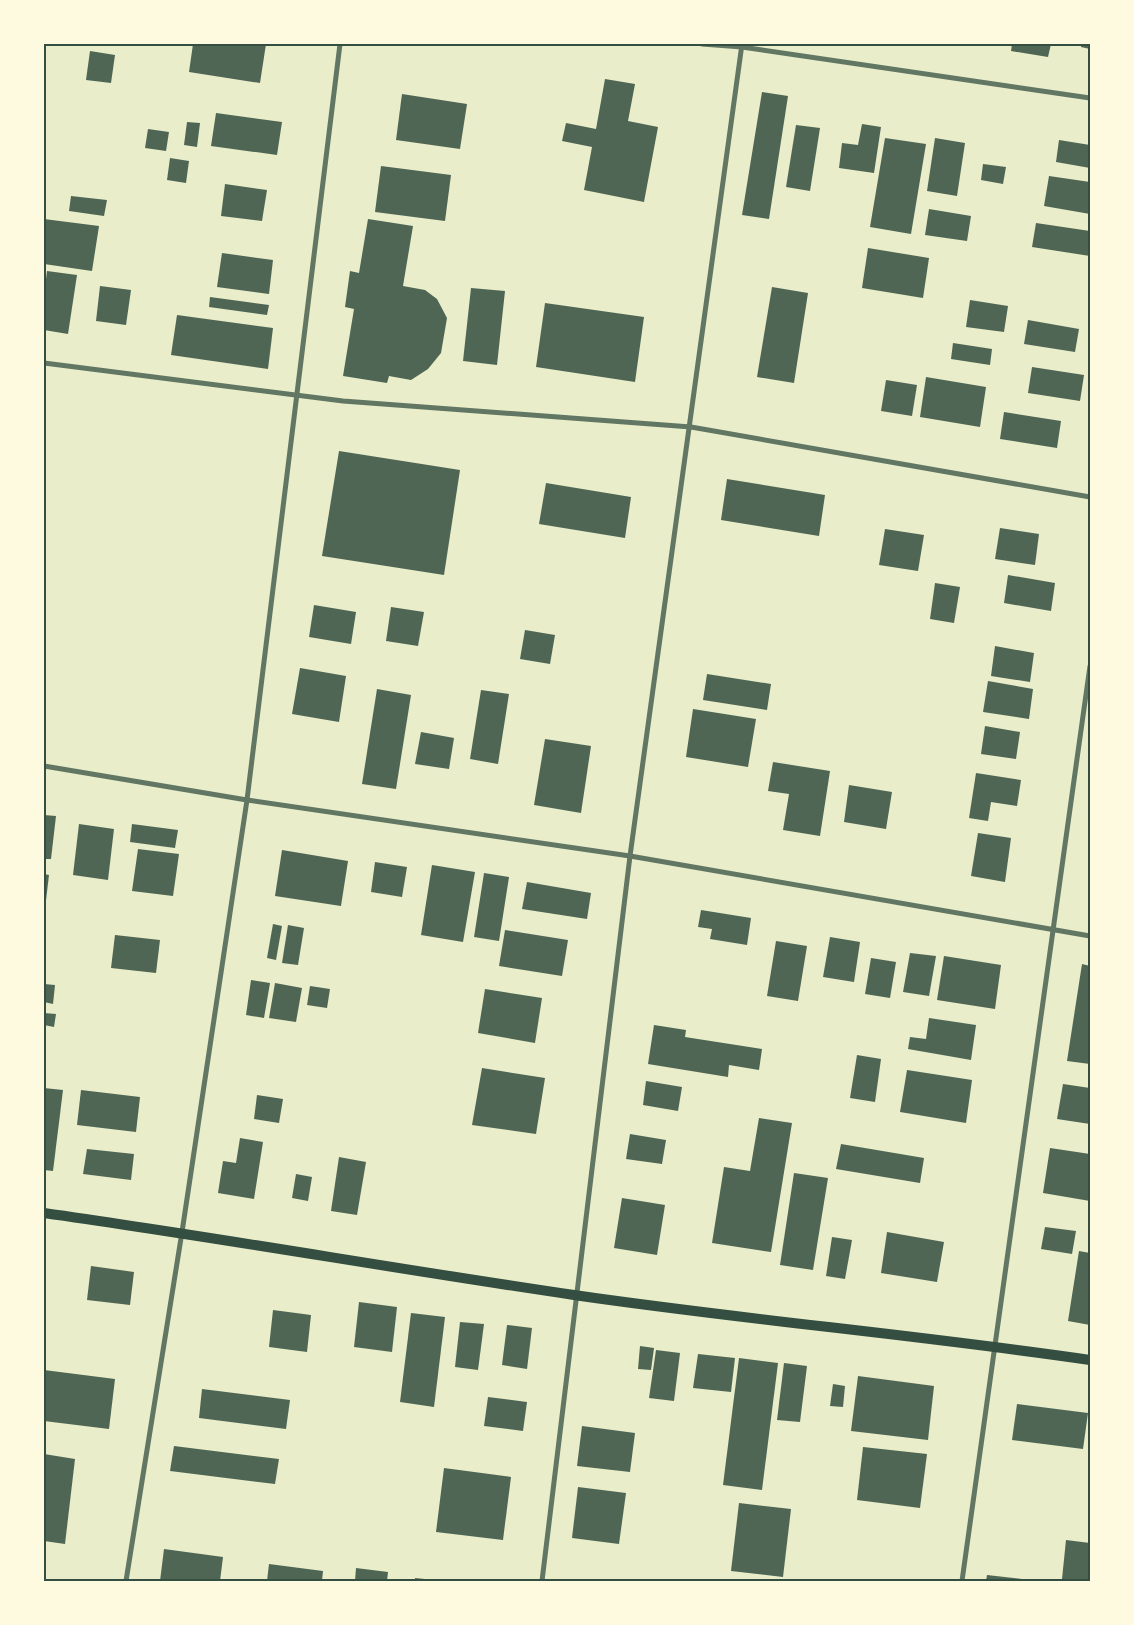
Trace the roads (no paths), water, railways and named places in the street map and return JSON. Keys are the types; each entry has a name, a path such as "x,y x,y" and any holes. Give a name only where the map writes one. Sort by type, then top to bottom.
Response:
{"main road":[{"path":"44,1213 182,1232 575,1295 996,1346 1090,1360"}],"street":[{"path":"126,1581 182,1232 247,800 340,44"},
{"path":"702,44 742,45 1090,98"},
{"path":"542,1581 575,1295 630,856 742,45"},
{"path":"44,364 343,401 690,427 1090,497"},
{"path":"962,1581 1090,666"},
{"path":"44,766 247,800 630,856 1090,936"}]}
